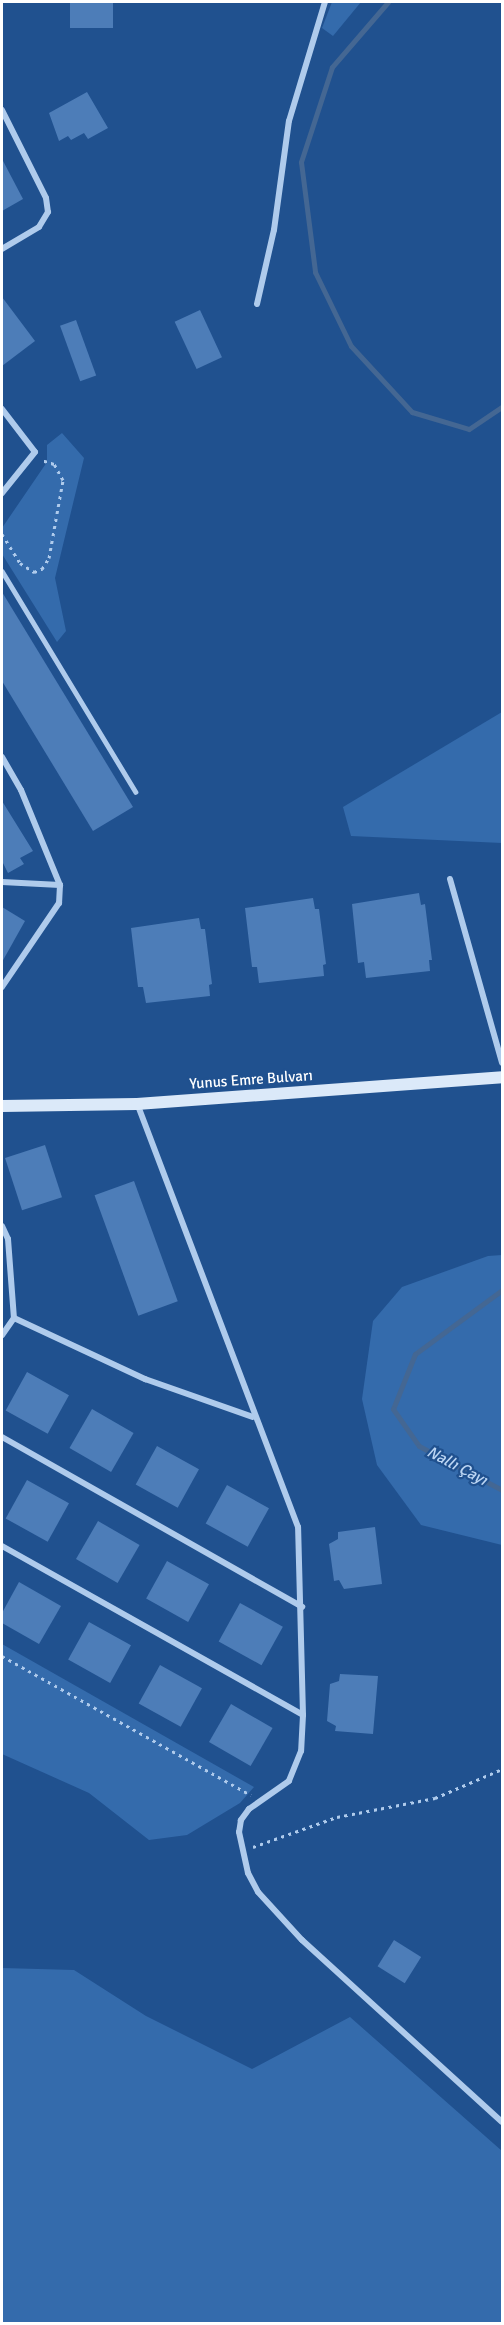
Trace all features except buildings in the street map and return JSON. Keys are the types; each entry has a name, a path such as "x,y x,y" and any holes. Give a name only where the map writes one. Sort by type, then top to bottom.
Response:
{"street":[{"path":"257,304 274,230 289,121 325,2"},
{"path":"2,110 46,198 48,212 39,227 2,249"},
{"path":"2,409 34,454 2,493"},
{"path":"2,757 21,790 60,885 59,903 2,987"},
{"path":"450,879 502,1064"},
{"path":"2,882 60,885"},
{"name":"Yunus Emre Bulvarı","path":"2,1106 137,1104 502,1077"},
{"path":"137,1104 253,1417 298,1527 302,1607 301,1751 289,1780 241,1820 243,1849 248,1873 258,1893 302,1940 502,2122"},
{"path":"2,1226 8,1239 14,1318 2,1335"},
{"path":"14,1318 145,1379 253,1417"},
{"path":"2,1437 302,1607"},
{"path":"2,1546 303,1715"}],"lane":[{"path":"2,571 136,792"}],"path":[{"path":"2,534 20,563 33,572 42,569 49,558 63,480 54,464 34,454"},
{"path":"2,1656 261,1801"},
{"path":"243,1849 269,1844 337,1817 435,1798 502,1770"}],"shaded area":[{"path":"332,2 361,2 333,36 322,28"},
{"path":"62,433 84,458 55,578 66,631 57,642 2,554 2,528 47,462 47,445"},
{"path":"502,712 502,843 351,836 343,807"},
{"path":"502,1255 502,1545 421,1525 377,1465 362,1399 373,1321 402,1287 488,1256"},
{"path":"2,1644 254,1787 240,1803 187,1835 149,1840 89,1793 2,1754"},
{"path":"2,1968 74,1970 146,2016 252,2069 350,2017 502,2151 502,2323 2,2323"}],"waterway":[{"path":"388,2 332,67 301,162 315,272 351,346 412,412 469,429 502,407"},
{"name":"Nallı Çayı","path":"502,1290 415,1354 393,1409 419,1446 502,1490"}]}
